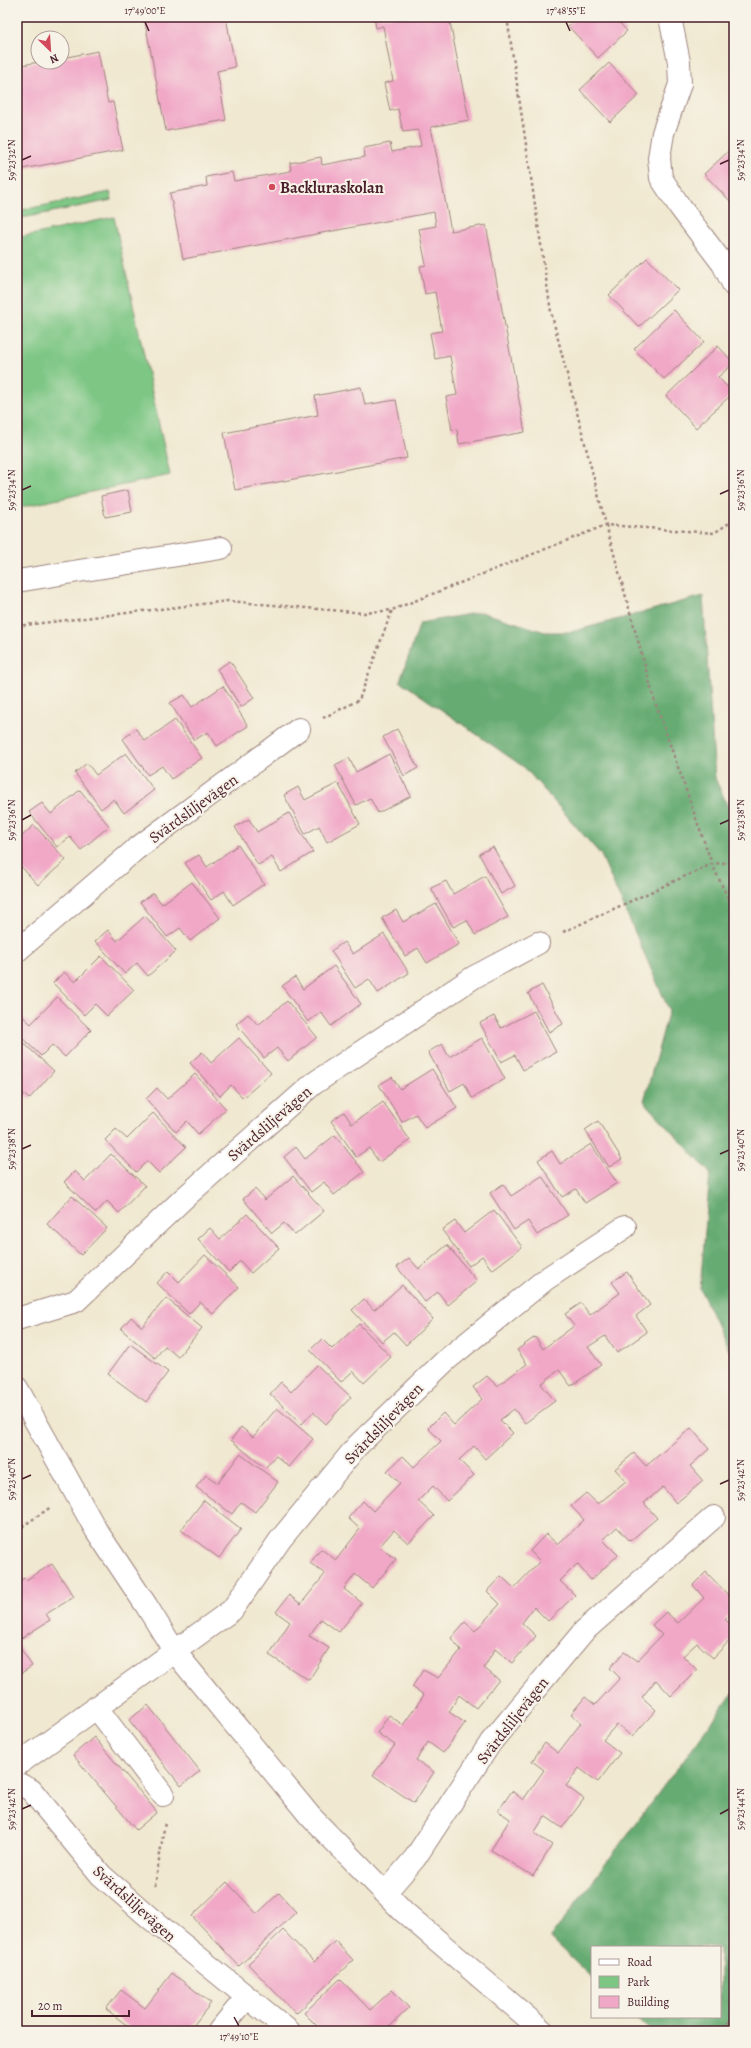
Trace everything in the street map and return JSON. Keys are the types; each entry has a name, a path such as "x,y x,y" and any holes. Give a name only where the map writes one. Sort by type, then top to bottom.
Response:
{"street":[{"path":"670,17 679,62 680,84 663,133 659,158 661,178 680,207 728,260 734,286"},
{"path":"17,581 221,548"},
{"name":"Svärdsliljevägen","path":"17,951 136,849 299,729"},
{"name":"Svärdsliljevägen","path":"17,1319 76,1302 183,1199 312,1084 474,977 538,943"},
{"name":"Svärdsliljevägen","path":"17,1765 232,1610 280,1540 358,1446 445,1361 546,1279 625,1227"},
{"path":"17,1388 96,1530 175,1652 310,1816 404,1912 543,2031"},
{"name":"Svärdsliljevägen","path":"385,1893 415,1858 491,1742 584,1631 714,1517"},
{"path":"96,1707 163,1795"},
{"name":"Svärdsliljevägen","path":"17,1783 31,1790 101,1875 150,1918 289,2031"},
{"path":"219,2031 247,1996"}],"path":[{"path":"507,17 551,312 606,525 654,699 712,864 734,911"},
{"path":"17,626 228,601 364,613 392,610 606,525 714,534 734,520"},
{"path":"299,729 359,700 392,610"},
{"path":"538,943 712,864 734,862"},
{"path":"17,1530 74,1492"},
{"path":"150,1918 165,1824 163,1795"},
{"path":"718,2031 734,2018"}],"green space":[{"path":"110,192 112,200 17,219 17,211"},
{"path":"114,217 170,475 17,508 17,238"},
{"path":"703,596 715,778 734,820 734,1361 700,1289 710,1173 644,1101 669,1010 601,855 525,768 400,681 420,623 481,612 545,632 571,632"},
{"path":"734,1692 734,2031 652,2031 636,2018 721,2018 721,1946 591,1946 591,1977 550,1938"}],"building":[{"path":"144,17 226,17 235,67 217,71 226,120 166,131"},
{"path":"374,17 449,17 469,120 431,127 451,231 486,225 525,432 459,444 457,429 452,430 446,397 457,395 450,356 435,359 430,333 442,331 435,292 425,294 420,266 426,265 419,229 436,226 434,212 183,259 170,193 207,186 206,177 232,172 234,181 291,171 290,163 321,157 322,165 365,157 364,148 390,143 392,152 421,146 418,130 403,132 398,109 390,111 384,83 393,81 383,26 376,28"},
{"path":"578,17 614,17 627,31 598,58 568,26"},
{"path":"98,51 108,103 113,102 123,150 17,170 17,66 30,64 30,70 70,70 70,56"},
{"path":"609,63 639,95 610,122 580,90"},
{"path":"734,146 734,205 704,174"},
{"path":"647,258 678,290 639,327 609,295"},
{"path":"674,310 704,342 664,379 634,349"},
{"path":"718,346 734,363 718,377 733,393 696,428 666,396"},
{"path":"361,387 365,405 396,400 407,458 235,490 224,433 318,415 315,396"},
{"path":"128,490 132,512 105,517 101,496"},
{"path":"230,661 254,698 241,707 217,669"},
{"path":"223,686 248,726 217,746 208,732 194,740 170,703 184,695 192,707"},
{"path":"175,720 202,758 171,779 162,766 148,775 123,739 136,729 145,741"},
{"path":"397,729 418,768 404,776 383,737"},
{"path":"126,753 154,790 124,813 114,799 101,809 75,773 87,763 96,775"},
{"path":"389,754 411,796 378,813 370,798 356,805 335,765 349,758 356,772"},
{"path":"338,783 360,824 327,842 319,826 305,834 284,795 298,787 305,800"},
{"path":"80,790 109,826 81,850 70,837 57,847 29,812 42,803 51,814"},
{"path":"289,813 313,852 281,872 272,857 258,865 235,827 249,819 257,832"},
{"path":"34,825 66,860 38,885 17,862 17,841"},
{"path":"238,845 264,884 233,905 224,891 211,900 185,863 199,855 207,867"},
{"path":"493,847 515,886 501,894 479,854"},
{"path":"485,876 508,917 475,935 467,920 453,927 431,888 446,881 453,894"},
{"path":"192,882 220,918 190,941 180,928 167,937 140,902 153,893 162,904"},
{"path":"436,904 459,944 427,963 418,948 405,956 382,918 396,910 403,922"},
{"path":"145,916 176,951 148,976 137,963 125,974 95,941 108,930 117,941"},
{"path":"384,934 409,973 378,993 369,979 355,988 331,951 344,942 353,954"},
{"path":"101,956 134,990 107,1016 95,1004 84,1015 53,983 64,972 75,982"},
{"path":"334,966 361,1004 331,1026 321,1012 308,1022 282,986 295,977 303,989"},
{"path":"542,985 563,1024 549,1032 528,993"},
{"path":"57,997 91,1030 65,1057 52,1045 41,1056 17,1033 17,1017 20,1014 31,1024"},
{"path":"287,1001 317,1037 288,1061 277,1048 264,1058 236,1024 248,1014 258,1025"},
{"path":"534,1011 556,1052 523,1070 515,1055 501,1062 480,1023 494,1016 501,1028"},
{"path":"239,1038 271,1073 243,1098 231,1085 220,1096 190,1063 202,1052 211,1063"},
{"path":"482,1038 505,1079 472,1098 464,1083 450,1091 428,1052 442,1044 449,1057"},
{"path":"20,1040 54,1071 29,1099 17,1088 17,1042"},
{"path":"432,1069 457,1108 425,1128 416,1114 402,1122 379,1085 392,1077 400,1089"},
{"path":"195,1074 226,1109 198,1134 187,1121 176,1132 146,1099 157,1088 167,1099"},
{"path":"383,1102 410,1140 379,1162 369,1148 356,1157 331,1121 344,1112 352,1124"},
{"path":"153,1113 186,1147 159,1173 147,1161 136,1172 105,1140 116,1129 127,1139"},
{"path":"598,1121 622,1159 609,1167 585,1130"},
{"path":"335,1135 364,1172 334,1195 324,1182 311,1192 284,1157 296,1147 305,1159"},
{"path":"591,1144 617,1183 585,1203 576,1189 562,1197 538,1160 552,1151 560,1164"},
{"path":"111,1154 145,1186 119,1213 107,1201 96,1213 64,1182 75,1171 85,1181"},
{"path":"293,1176 324,1211 295,1235 284,1223 272,1233 243,1199 255,1189 265,1200"},
{"path":"542,1176 568,1215 537,1235 528,1221 514,1230 490,1193 503,1184 511,1196"},
{"path":"72,1196 107,1228 81,1255 47,1224"},
{"path":"494,1210 522,1247 492,1270 482,1256 469,1266 442,1230 455,1221 464,1233"},
{"path":"247,1214 279,1248 251,1273 240,1261 229,1272 198,1239 210,1228 220,1239"},
{"path":"447,1245 477,1281 448,1305 438,1292 425,1302 397,1267 409,1258 419,1269"},
{"path":"205,1255 239,1287 213,1314 200,1302 189,1314 157,1283 168,1271 179,1282"},
{"path":"627,1272 650,1305 636,1316 647,1332 617,1353 605,1336 588,1347 601,1365 571,1386 559,1370 541,1384 555,1401 525,1423 514,1409 500,1420 513,1433 485,1459 474,1446 459,1460 474,1475 447,1501 433,1486 418,1501 434,1516 408,1543 394,1530 379,1547 396,1559 372,1588 355,1574 344,1589 362,1603 339,1632 321,1619 309,1636 329,1648 309,1680 269,1655 290,1622 276,1612 289,1595 301,1604 325,1574 310,1563 321,1549 336,1560 360,1529 348,1518 363,1501 373,1511 400,1483 387,1471 403,1456 414,1467 441,1441 428,1428 443,1413 454,1425 482,1399 473,1387 487,1376 497,1386 527,1364 517,1350 535,1337 543,1349 574,1326 565,1314 581,1303 590,1315 620,1293 612,1282"},
{"path":"402,1285 433,1319 406,1345 394,1332 382,1342 352,1310 364,1299 374,1310"},
{"path":"166,1298 202,1328 178,1357 165,1346 155,1358 121,1329 131,1317 142,1327"},
{"path":"359,1324 391,1357 364,1383 353,1371 341,1382 310,1350 322,1339 332,1349"},
{"path":"130,1344 168,1372 146,1402 108,1374"},
{"path":"317,1365 351,1397 326,1424 313,1412 302,1424 270,1394 281,1382 291,1392"},
{"path":"277,1408 313,1439 289,1467 276,1456 265,1468 231,1440 241,1427 253,1437"},
{"path":"691,1428 709,1449 690,1466 703,1481 676,1503 663,1487 644,1503 657,1518 630,1541 617,1527 603,1540 618,1555 591,1580 577,1564 560,1581 575,1595 548,1621 534,1607 522,1623 536,1636 512,1663 495,1649 484,1668 499,1680 476,1708 459,1695 449,1712 465,1723 443,1753 428,1742 416,1760 434,1772 414,1803 373,1775 395,1745 377,1733 389,1715 403,1725 424,1695 412,1687 423,1670 438,1678 461,1650 451,1638 465,1622 475,1631 500,1604 487,1591 501,1576 514,1588 540,1561 530,1551 546,1534 558,1545 584,1520 571,1506 586,1493 598,1504 626,1481 615,1469 634,1453 646,1466"},
{"path":"240,1454 278,1482 255,1512 241,1502 232,1514 196,1487 206,1475 218,1483"},
{"path":"204,1500 241,1529 219,1558 181,1530"},
{"path":"52,1564 74,1597 46,1614 50,1620 17,1641 17,1583 24,1578 26,1580"},
{"path":"706,1572 734,1601 734,1610 725,1619 734,1628 734,1636 713,1658 697,1643 683,1656 697,1670 671,1696 656,1680 642,1697 656,1710 632,1737 617,1724 603,1740 620,1753 598,1782 579,1768 566,1786 584,1799 562,1828 545,1816 534,1833 552,1845 533,1876 491,1850 510,1819 498,1811 512,1791 523,1800 544,1770 532,1761 545,1743 558,1753 581,1723 571,1714 585,1697 595,1705 620,1678 610,1668 624,1652 637,1661 662,1635 652,1625 666,1612 678,1623 704,1598 693,1585"},
{"path":"17,1643 32,1666 17,1676"},
{"path":"148,1705 200,1771 181,1786 129,1720"},
{"path":"94,1737 157,1812 136,1830 73,1755"},
{"path":"227,1882 257,1914 279,1893 296,1912 239,1966 192,1916"},
{"path":"283,1930 314,1962 335,1941 353,1960 296,2014 248,1964"},
{"path":"172,1973 211,2003 189,2031 134,2031 106,2009 121,1990 145,2008"},
{"path":"340,1979 370,2010 392,1990 409,2008 385,2031 322,2031 304,2013"}],"place":[{"name":"Backluraskolan","path":"272,187"}]}
